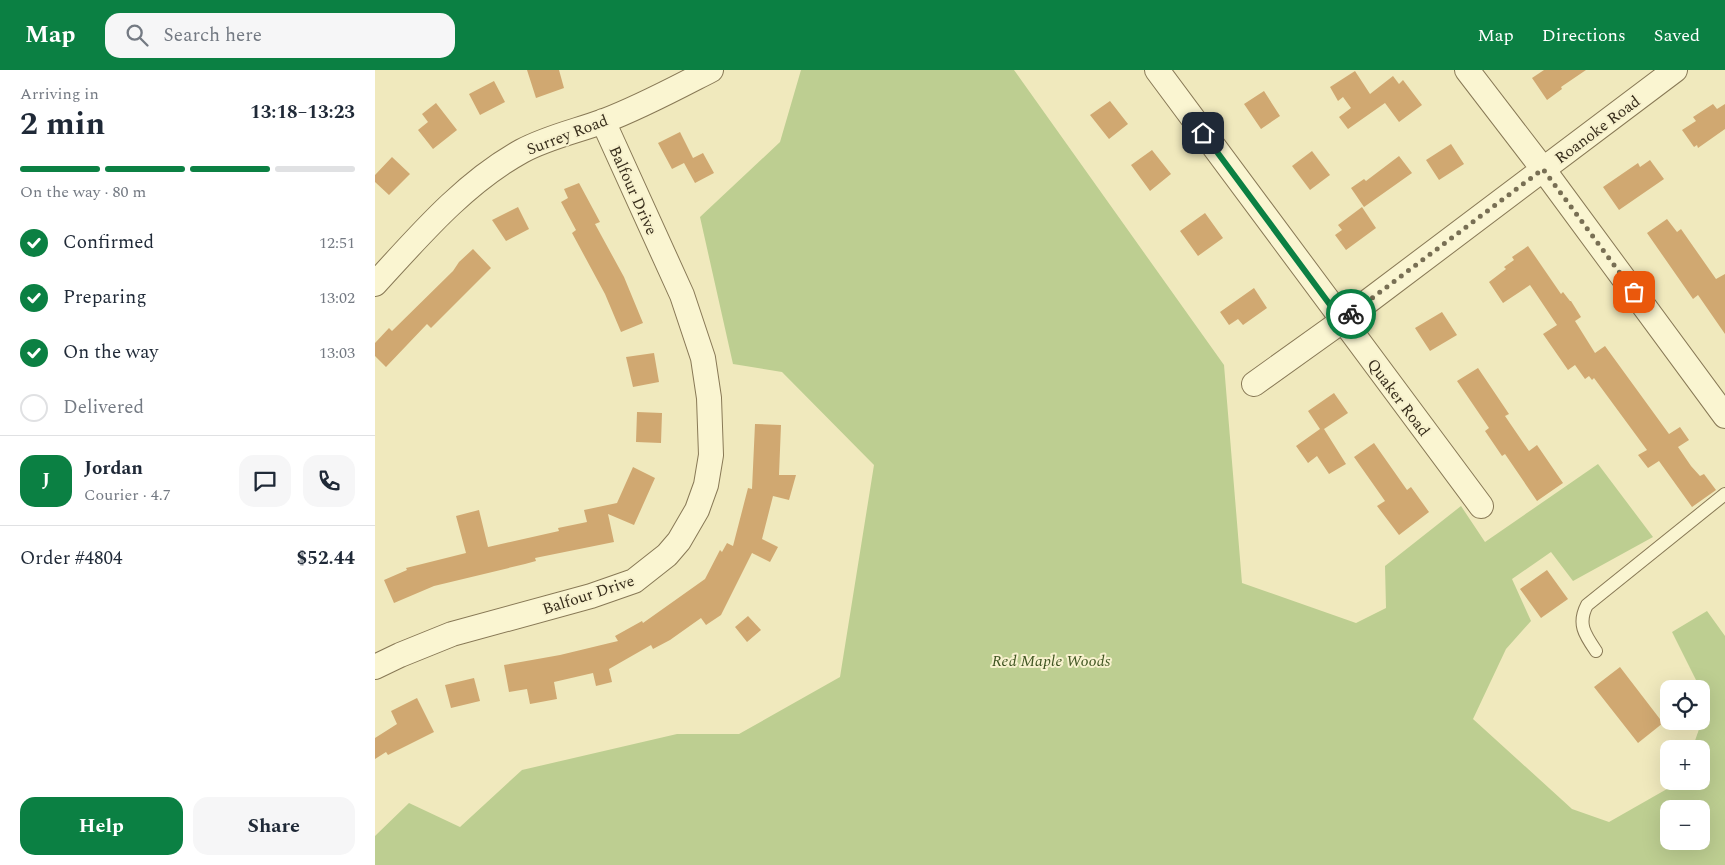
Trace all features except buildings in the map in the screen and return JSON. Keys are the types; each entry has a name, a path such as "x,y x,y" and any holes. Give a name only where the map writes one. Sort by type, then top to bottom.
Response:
{"street":[{"name":"Surrey Road","path":"375,284 433,222 493,169 535,144 603,121 661,96 711,70"},
{"name":"Quaker Road","path":"1157,70 1481,506"},
{"path":"1467,70 1543,169 1725,416"},
{"name":"Roanoke Road","path":"1254,384 1342,321 1675,70"},
{"name":"Balfour Drive","path":"375,667 453,634 591,596 634,580 667,555 679,541 697,510 706,485 711,454 709,398 703,358 682,296 603,121"}],"lane":[{"path":"1596,651 1581,626 1587,605 1725,494"}],"green space":[{"name":"Red Maple Woods","path":"801,70 1014,70 1224,365 1242,583 1356,623 1386,608 1385,566 1461,506 1485,542 1598,464 1653,537 1573,581 1551,552 1512,579 1531,621 1506,649 1473,719 1572,809 1609,822 1665,790 1710,790 1710,740 1695,740 1699,730 1710,730 1710,680 1696,680 1672,632 1707,611 1725,636 1725,865 375,865 375,836 409,803 460,827 522,770 677,734 739,734 840,677 874,465 782,372 733,364 700,217 780,142"}],"way so far":[{"path":"1351,314 1543,169 1634,292"}],"route":[{"path":"1203,133 1342,321 1351,314"}]}
